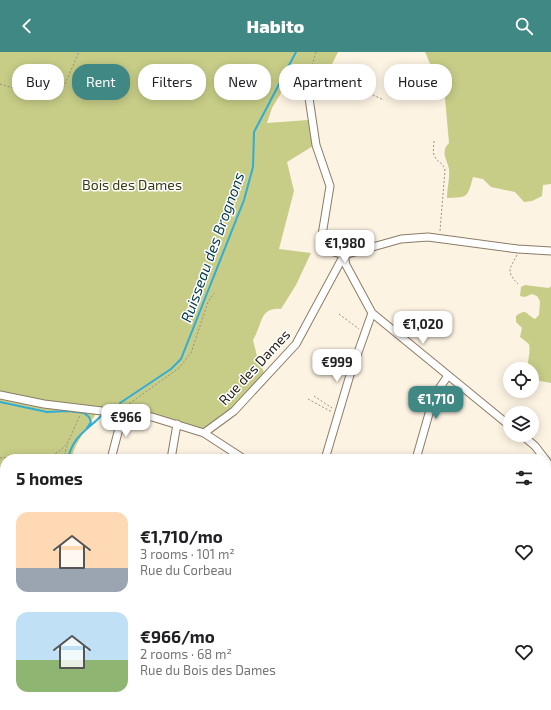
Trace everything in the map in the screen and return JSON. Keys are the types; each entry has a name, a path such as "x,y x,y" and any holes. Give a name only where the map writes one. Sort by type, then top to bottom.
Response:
{"street":[{"path":"309,100 316,145 330,186 322,235 323,244 334,252 344,255 400,239 439,237 518,249 551,251"},
{"path":"344,255 346,265 372,313 447,377 503,421"},
{"name":"Rue des Dames","path":"204,433 234,411 296,344 344,255"},
{"path":"326,454 338,413 372,313"},
{"path":"417,454 428,410 434,396 447,377"},
{"path":"0,395 44,404 152,417 204,433 236,454"},
{"path":"112,454 123,413"},
{"path":"172,454 177,424"},
{"path":"531,442 542,454"}],"path":[{"path":"0,84 30,93 61,93 79,52"},
{"path":"312,64 316,52"},
{"path":"376,96 384,100"},
{"path":"434,141 435,158 444,165 445,170 439,237"},
{"path":"518,249 517,256 509,271 510,275 518,284"},
{"path":"123,413 127,405 179,368 186,360 191,353 208,302 214,293"},
{"path":"339,314 365,333"},
{"path":"314,396 338,413"},
{"path":"308,399 338,413"},
{"path":"65,454 80,416"},
{"path":"55,454 61,452 69,440"}],"green space":[{"name":"Bois des Dames","path":"0,52 338,52 332,64 279,64 279,96 272,108 267,123 308,120 313,146 287,162 294,191 279,249 311,253 296,285 281,309 274,309 265,314 253,340 257,356 266,377 254,391 204,433 165,420 99,409 75,447 73,454 0,454"},
{"path":"425,52 551,52 551,184 543,185 542,196 532,201 524,202 515,192 491,187 483,179 473,177 470,189 466,195 447,198 449,169 445,156 445,149 449,143 445,100 452,100 452,64 430,64"},
{"path":"525,285 549,288 551,286 551,383 539,380 539,362 528,362 530,350 529,344 520,337 522,328 516,322 516,316 524,312 535,319 539,315 540,301 537,296 532,294 525,297 520,296 521,287"}],"waterway":[{"name":"Ruisseau des Brognons","path":"120,403 171,369 181,359 244,200 253,167 254,132 296,52"},
{"path":"0,402 47,412 68,411 84,413 89,417 91,422 87,428"},
{"path":"69,454 77,438 103,414"}]}
